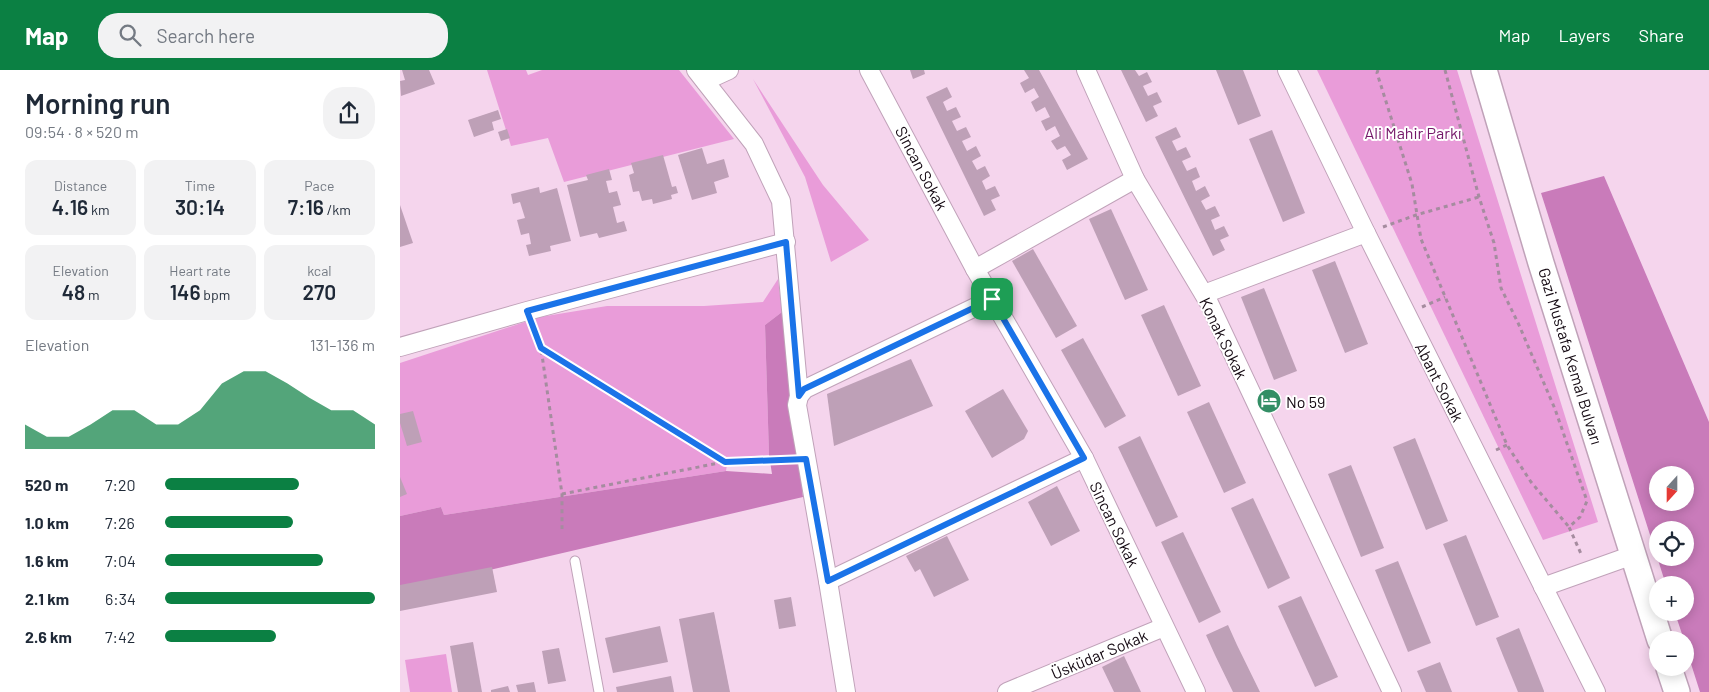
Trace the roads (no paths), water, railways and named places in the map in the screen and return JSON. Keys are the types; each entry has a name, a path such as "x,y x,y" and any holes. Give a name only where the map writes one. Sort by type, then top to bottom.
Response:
{"main road":[{"name":"Gazi Mustafa Kemal Bulvarı","path":"1484,70 1541,263 1657,631"},
{"path":"1672,676 1677,692"}],"street":[{"path":"729,70 700,75 754,144 781,201 799,396 797,405 846,692"},
{"name":"Sincan Sokak","path":"869,70 975,269 1084,458 1196,692"},
{"name":"Konak Sokak","path":"1086,70 1135,179 1204,294 1392,692"},
{"name":"Abant Sokak","path":"1287,70 1366,233 1596,692"},
{"path":"975,269 1135,179"},
{"path":"1204,294 1366,233"},
{"path":"400,347 786,242"},
{"path":"799,396 804,389 992,299"},
{"path":"828,581 1084,458"},
{"path":"1543,587 1633,555"},
{"name":"Üsküdar Sokak","path":"1007,692 1164,627"}],"lane":[{"path":"575,561 599,692"}],"place":[{"name":"No 59","path":"1269,401"}],"park label":[{"name":"Ali Mahir Parkı","path":"1413,132"}]}
